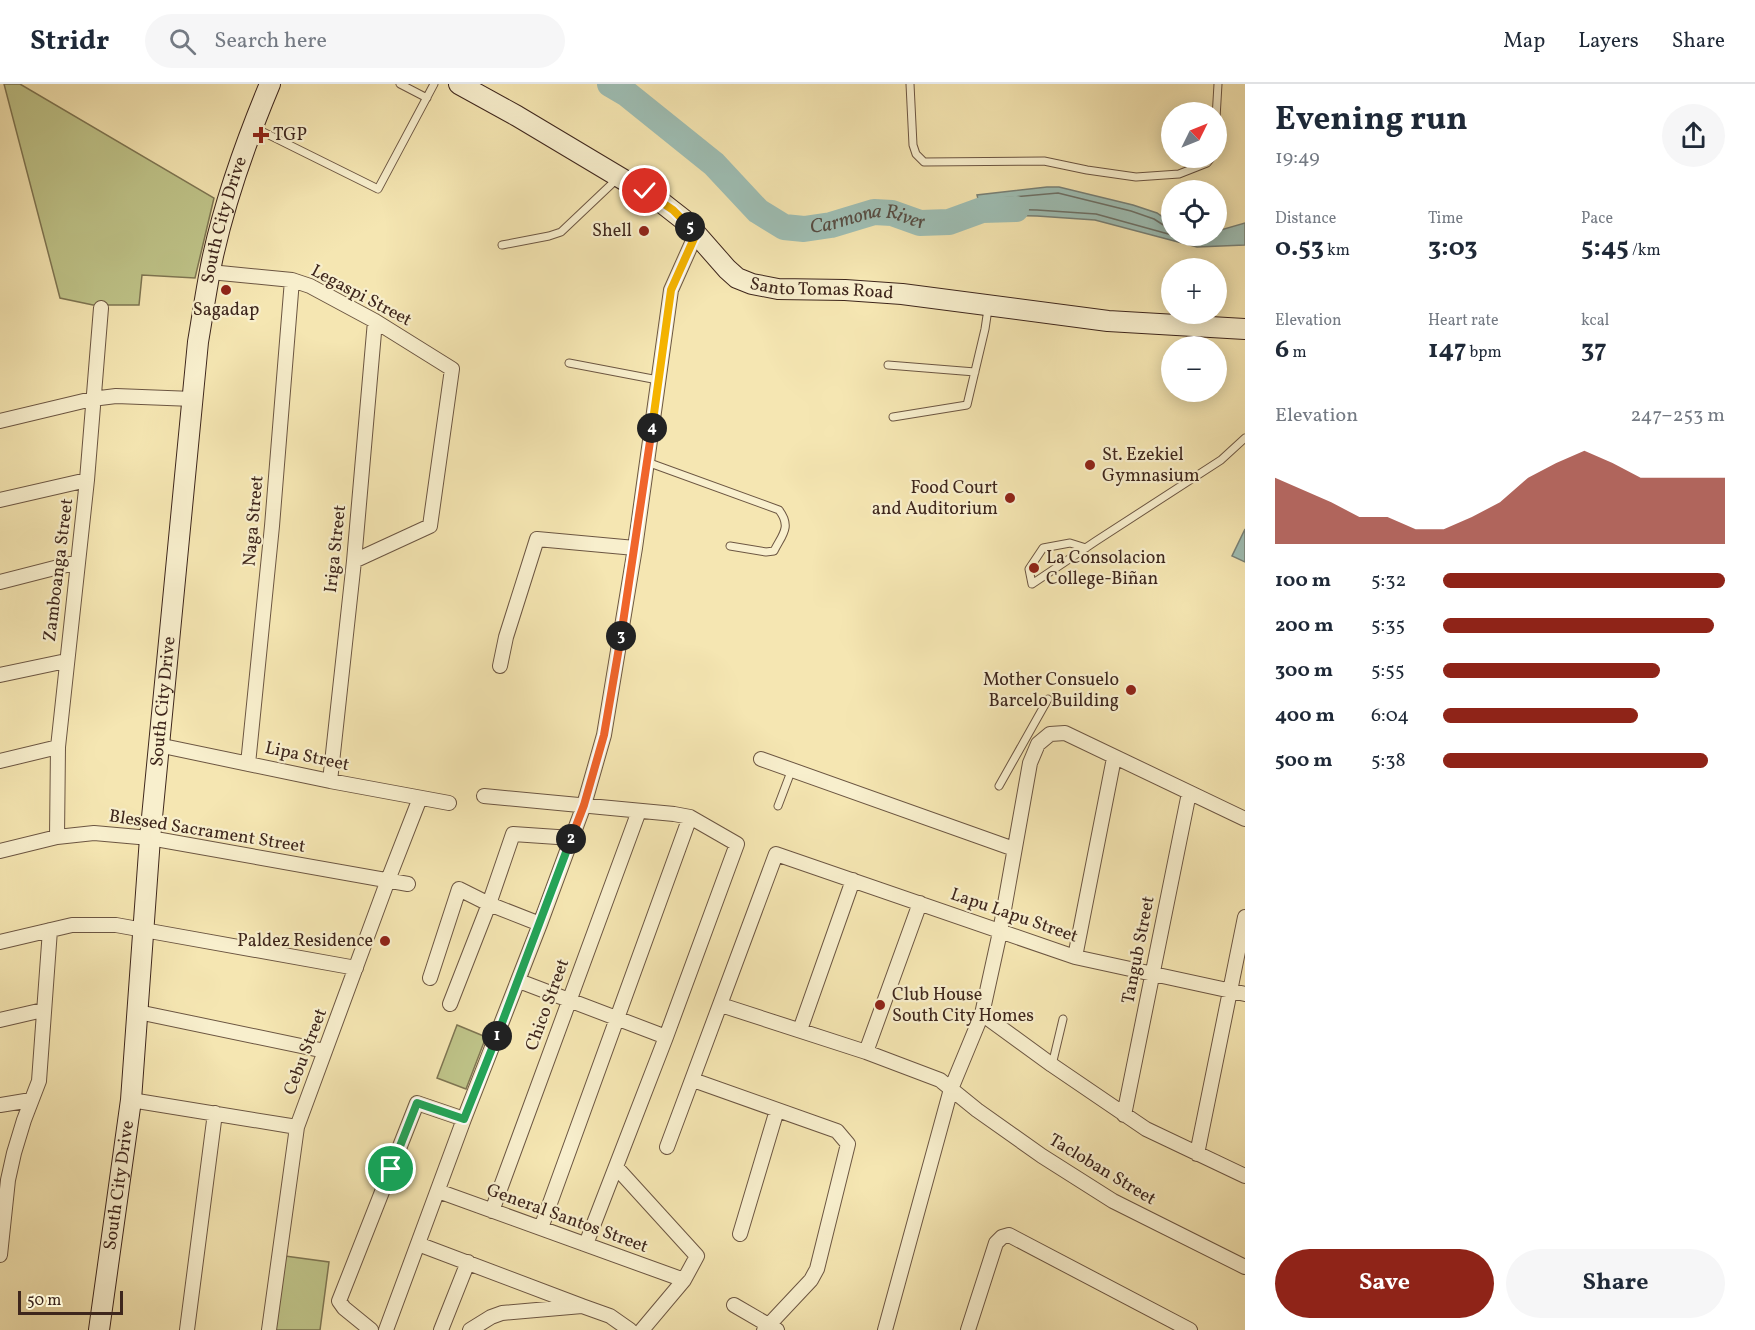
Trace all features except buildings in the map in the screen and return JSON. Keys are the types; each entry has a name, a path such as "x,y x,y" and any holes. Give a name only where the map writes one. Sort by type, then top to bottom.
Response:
{"street":[{"name":"South City Drive","path":"99,1330 130,1100 158,745 198,342 222,219 270,84"},
{"name":"Santo Tomas Road","path":"459,84 661,202 696,234 737,278 765,288 889,293 1108,321 1245,329"},
{"path":"386,1330 584,805 604,735 635,548 671,290 696,234"},
{"name":"Legaspi Street","path":"210,272 292,280 310,286 375,321 452,369 430,526 354,561"},
{"name":"Naga Street","path":"248,764 272,526 292,280"},
{"name":"Zamboanga Street","path":"57,837 58,747 87,480 101,308"},
{"name":"Iriga Street","path":"330,781 354,561 375,321"},
{"path":"0,421 92,399 116,396 193,399"},
{"path":"0,500 87,480"},
{"path":"500,666 506,637 537,538 635,548"},
{"path":"0,582 78,562"},
{"path":"0,675 66,661"},
{"path":"885,1330 951,1089 982,1014 1000,932 1030,763 1038,744 1050,734 1065,733 1245,819"},
{"name":"Lipa Street","path":"158,745 449,803"},
{"path":"0,761 58,747"},
{"path":"1075,957 1114,758"},
{"path":"761,759 1014,849"},
{"name":"Tangub Street","path":"1124,1115 1189,794"},
{"path":"484,796 690,817 737,844 586,1244"},
{"name":"Cebu Street","path":"269,1330 297,1127 420,798"},
{"name":"Chico Street","path":"492,1211 639,811"},
{"path":"541,1228 690,817"},
{"name":"Blessed Sacrament Street","path":"0,851 57,837 94,833 150,838 408,884"},
{"path":"450,1004 489,904 513,834 572,837"},
{"name":"Lapu Lapu Street","path":"721,1005 776,854 1075,957 1238,992"},
{"path":"800,1030 854,880"},
{"path":"430,978 459,889 489,904 540,924"},
{"path":"866,1052 920,903"},
{"path":"1197,1154 1238,992 1245,917"},
{"path":"0,942 88,924 145,928 357,968"},
{"path":"0,1256 10,1171 39,1081 50,930"},
{"path":"519,981 666,1037"},
{"path":"667,1147 721,1005"},
{"name":"Tacloban Street","path":"721,1005 866,1052 940,1080 1042,1156 1113,1201 1245,1267"},
{"path":"0,1020 43,1010"},
{"path":"138,1012 325,1051"},
{"path":"982,1014 1146,1129 1245,1176"},
{"path":"693,1080 837,1131 848,1144 817,1269 811,1280 770,1328 734,1305"},
{"path":"0,1105 31,1100"},
{"path":"130,1100 297,1127"},
{"path":"371,1330 344,1308 339,1301 417,1103 464,1119"},
{"path":"740,1234 777,1110"},
{"path":"187,1330 215,1113"},
{"path":"616,1167 697,1256 684,1280 642,1330"},
{"name":"General Santos Street","path":"438,1191 684,1280"},
{"path":"968,1330 996,1242 1009,1235 1190,1330"},
{"path":"418,1244 610,1316 630,1330"},
{"path":"441,1330 468,1262"},
{"path":"470,1330 502,1313 582,1306"}],"lane":[{"path":"400,84 427,98"},
{"path":"253,127 378,189 434,84"},
{"path":"910,84 913,145 916,154 924,162 1044,161 1136,177 1179,174 1194,168"},
{"path":"1217,102 1218,84"},
{"path":"502,245 561,232 620,177"},
{"path":"893,417 967,405 985,329 988,306"},
{"path":"569,363 658,380"},
{"path":"888,365 975,372"},
{"path":"1086,548 1070,543 1043,548 1029,569 1032,584 1221,460 1245,438"},
{"path":"647,462 779,510 786,519 786,527 774,551 766,552 729,546"},
{"path":"999,786 1048,699"},
{"path":"1029,732 1043,740"},
{"path":"778,806 792,769"},
{"path":"1052,1065 1063,1018"}],"green space":[{"path":"4,84 20,84 214,198 195,278 142,275 139,305 93,305 60,298"},
{"path":"457,1025 486,1037 466,1089 437,1078"},
{"path":"285,1256 329,1262 320,1330 274,1330"}],"water":[{"path":"1059,187 1157,213 1161,216 1161,237 1095,220 982,215 977,195"},
{"path":"1245,223 1245,245 1227,246 1227,228"},
{"path":"1245,529 1245,562 1232,556"}],"waterway":[{"name":"Carmona River","path":"610,84 627,94 714,164 758,211 784,227 804,229 831,225 874,212 892,213 920,223 949,222 982,210 1016,209"}],"place":[{"name":"TGP","path":"261,135"},
{"name":"Shell","path":"644,231"},
{"name":"Sagadap","path":"226,290"},
{"name":"St. Ezekiel Gymnasium","path":"1090,465"},
{"name":"Food Court and Auditorium","path":"1010,498"},
{"name":"La Consolacion College-Biñan","path":"1034,568"},
{"name":"Mother Consuelo Barcelo Building","path":"1131,690"},
{"name":"Paldez Residence","path":"385,941"},
{"name":"Club House South City Homes","path":"880,1005"}],"route":[{"path":"391,1169 417,1103 464,1119 584,805 604,735 635,548 671,290 696,234 673,210 645,191"}]}
